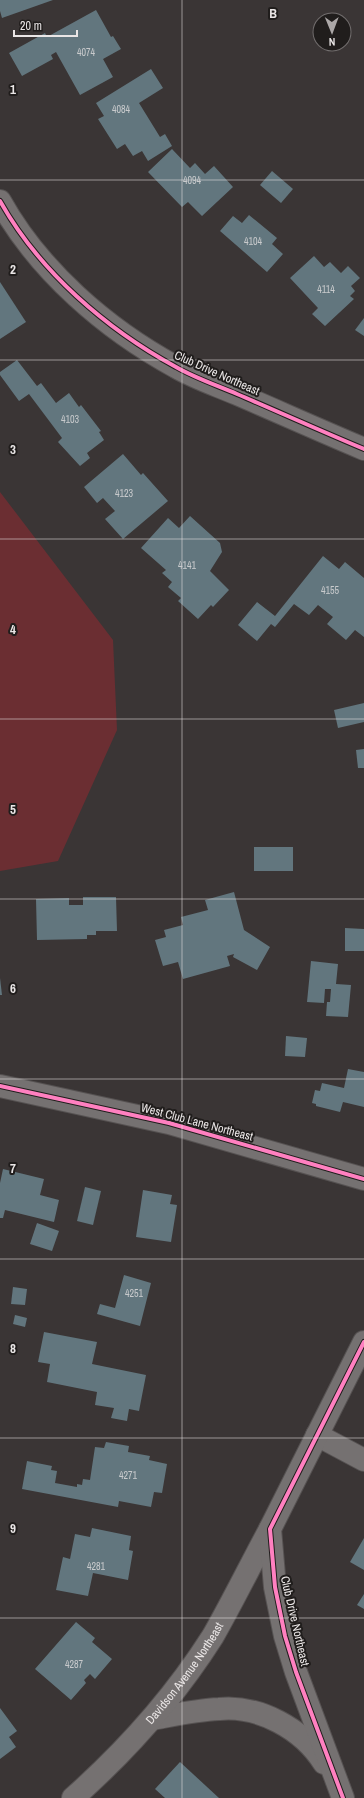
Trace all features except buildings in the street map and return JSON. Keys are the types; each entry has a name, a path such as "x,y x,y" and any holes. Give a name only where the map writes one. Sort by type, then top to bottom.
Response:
{"street":[{"name":"Club Drive Northeast","path":"0,201 8,216 31,247 63,283 116,330 176,368 364,449"},
{"name":"West Club Lane Northeast","path":"0,1086 169,1122 364,1179"},
{"path":"270,1529 364,1342"},
{"path":"317,1435 364,1460"},
{"name":"Club Drive Northeast","path":"270,1529 275,1587 285,1636 296,1672 340,1791"},
{"name":"Davidson Avenue Northeast","path":"73,1798 152,1719 184,1678 213,1635 270,1529"},
{"path":"152,1719 220,1708 243,1710 264,1715 284,1724 307,1742 322,1758 340,1791"}],"shaded area":[{"path":"0,492 113,640 117,730 58,861 0,871"}],"cycle path":[{"path":"0,201 16,227 54,274 76,296 124,335 150,352 191,375 364,449"},
{"path":"0,1086 169,1123 364,1179"},
{"path":"343,1798 296,1672 285,1636 275,1587 270,1529 364,1342"}]}
